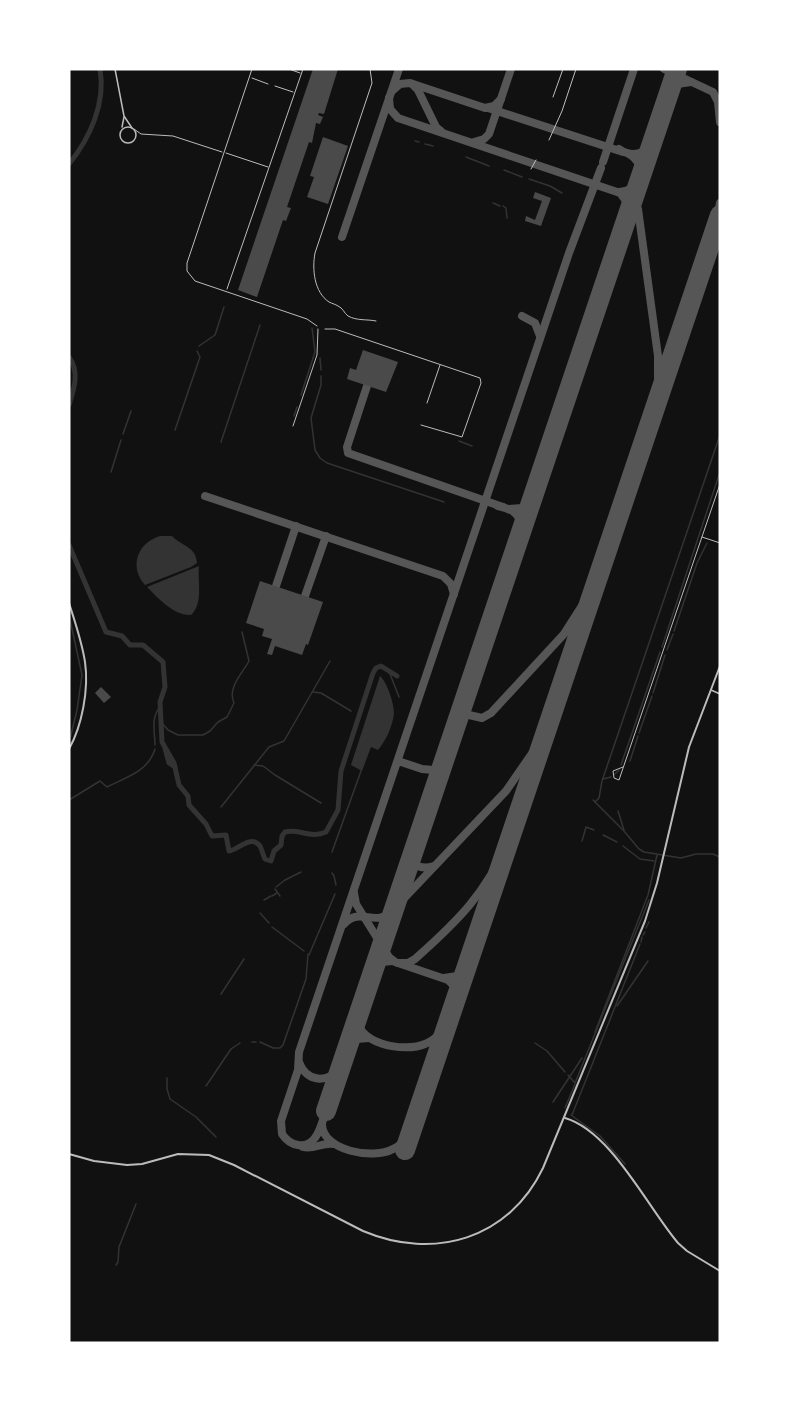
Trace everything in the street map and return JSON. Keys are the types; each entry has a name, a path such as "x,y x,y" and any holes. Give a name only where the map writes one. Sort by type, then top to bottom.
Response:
{"street":[{"path":"115,69 124,116 120,131 121,140 129,143 135,137 133,128 124,116"},
{"path":"120,131 126,127 133,128"},
{"path":"69,603 85,659 86,674 78,728 69,749"},
{"path":"69,1154 94,1161 125,1165 142,1164 178,1154 211,1156 234,1165 375,1236 407,1244 448,1243 472,1236 513,1210 525,1198 540,1174 645,921 689,747 720,666"},
{"path":"711,690 720,694"},
{"path":"565,1118 577,1122 607,1148 679,1244 720,1271"}],"lane":[{"path":"252,69 186,268 194,280 307,319 317,326"},
{"path":"289,69 302,74"},
{"path":"226,291 303,69"},
{"path":"370,69 372,82 317,247 313,270 317,283 329,302 340,306 349,316 376,321"},
{"path":"554,97 563,69"},
{"path":"549,141 564,107 576,69"},
{"path":"250,78 268,84"},
{"path":"275,86 295,93"},
{"path":"133,128 144,134 173,136 270,168"},
{"path":"531,169 536,160"},
{"path":"292,426 317,355 318,329"},
{"path":"325,329 335,330 480,377 482,382 462,437 421,425"},
{"path":"427,403 441,364"},
{"path":"623,767 720,484"},
{"path":"702,537 720,543"}],"shaded area":[{"path":"160,536 172,536 188,547 194,553 197,563 145,585 137,571 138,556 146,544"},
{"path":"199,566 199,598 191,615 178,613 147,587"},
{"path":"380,676 391,698 394,713 389,733 378,750 371,747 362,771 351,765"}],"building":[{"path":"313,69 338,69 324,114 319,113 318,115 323,117 320,124 316,123 312,143 309,142 287,207 291,208 286,221 283,220 257,297 238,290"},
{"path":"323,137 348,146 328,204 307,197 314,177 310,176"},
{"path":"535,192 551,198 541,226 525,221 526,216 535,220 542,201 533,198"},
{"path":"363,350 398,362 386,392 347,379 350,368 356,370"},
{"path":"260,581 323,602 308,645 306,644 302,655 275,646 272,655 267,654 272,639 262,636 264,629 246,623"},
{"path":"101,687 111,697 104,703 95,693"}],"waterway":[{"path":"69,164 84,143 95,119 101,95 100,69"},
{"path":"415,141 419,142"},
{"path":"425,144 433,146"},
{"path":"466,157 489,166"},
{"path":"504,170 522,177"},
{"path":"529,179 562,193"},
{"path":"493,203 500,206"},
{"path":"503,206 506,208 507,218"},
{"path":"199,346 215,335 224,307"},
{"path":"221,442 260,325"},
{"path":"301,395 315,352 312,328"},
{"path":"175,430 200,357 197,351"},
{"path":"69,357 75,375 69,405"},
{"path":"320,358 321,370"},
{"path":"321,376 321,385 311,418 315,450 320,458 327,463 444,502"},
{"path":"294,416 297,407"},
{"path":"123,434 131,411"},
{"path":"595,802 599,798 602,781 720,435"},
{"path":"111,472 121,440"},
{"path":"459,441 472,446"},
{"path":"662,647 720,472"},
{"path":"674,631 697,563 707,543"},
{"path":"69,545 106,632 122,636 130,645 143,645 163,662 165,687 160,702 162,742 174,763 179,785 188,796 189,805 206,824 212,836 226,835 229,851 253,842 260,846 265,859 271,861 274,851 281,845 285,832 315,834 326,832 338,810 341,771 373,673 381,666 397,676"},
{"path":"69,615 82,675 69,743"},
{"path":"161,722 168,730 178,735 203,735 227,717 234,703 232,692 249,661 242,632"},
{"path":"667,650 673,634"},
{"path":"621,765 660,652"},
{"path":"653,693 665,655"},
{"path":"221,807 269,747 284,741 330,661"},
{"path":"390,674 399,697"},
{"path":"313,692 321,693 351,711"},
{"path":"639,733 652,696"},
{"path":"155,745 154,720 161,706"},
{"path":"630,761 638,736"},
{"path":"165,748 169,763 175,767"},
{"path":"69,800 100,781 107,787 136,773 152,757 155,749"},
{"path":"254,765 263,766 321,803"},
{"path":"614,775 619,770"},
{"path":"332,852 361,771"},
{"path":"603,779 611,777"},
{"path":"593,800 644,852 681,858 696,854 713,854 720,857"},
{"path":"618,811 624,830"},
{"path":"582,841 586,827 594,830"},
{"path":"603,835 617,842"},
{"path":"623,846 640,859 654,861"},
{"path":"595,1032 648,895 657,855"},
{"path":"276,887 301,872"},
{"path":"332,873 336,885"},
{"path":"275,889 280,896"},
{"path":"272,896 277,893"},
{"path":"309,955 335,894"},
{"path":"264,900 271,896"},
{"path":"568,1075 575,1083 649,900"},
{"path":"260,913 269,923"},
{"path":"646,928 649,922"},
{"path":"272,927 304,951"},
{"path":"641,942 642,937"},
{"path":"572,1115 640,944"},
{"path":"260,1042 273,1048 280,1048 283,1045 306,979 308,954"},
{"path":"221,994 244,959"},
{"path":"617,1006 648,961"},
{"path":"206,1086 231,1049 240,1043"},
{"path":"535,1043 547,1051 565,1072"},
{"path":"553,1102 582,1058"},
{"path":"167,1078 170,1099 196,1117 216,1137"},
{"path":"565,1108 575,1084"},
{"path":"571,1115 600,1136 625,1164"},
{"path":"116,1265 119,1247 136,1204"}],"taxiway":[{"path":"342,237 399,69"},
{"path":"474,142 484,139 489,134 511,69"},
{"path":"603,162 634,69"},
{"path":"664,69 713,92 718,102 720,122"},
{"path":"668,94 677,84 691,82"},
{"path":"392,91 400,84 410,83 485,108 494,106 501,99"},
{"path":"412,84 418,90 436,127 441,131"},
{"path":"389,98 390,109 398,118 626,195 634,201 638,209 658,356 658,382 654,410"},
{"path":"488,108 623,152"},
{"path":"619,149 629,154 638,154 647,149 653,140"},
{"path":"619,192 633,187 640,177 639,164 629,154"},
{"path":"326,1111 320,1129 310,1143 295,1144 282,1134 281,1121 298,1070 299,1052 569,253 601,168"},
{"path":"621,194 628,204 628,215"},
{"path":"713,237 720,203"},
{"path":"522,316 535,323 540,336"},
{"path":"367,386 347,447 348,453 503,507"},
{"path":"205,496 443,576 451,584 454,594"},
{"path":"509,509 522,508 530,502"},
{"path":"498,506 518,516 521,530"},
{"path":"276,586 296,526"},
{"path":"305,596 326,536"},
{"path":"473,673 460,697 459,704 469,715 482,718 491,713 564,634 587,598 604,559"},
{"path":"344,924 356,917 380,918 392,911 506,791 533,752 553,709"},
{"path":"398,761 433,770 440,764 447,750"},
{"path":"422,822 410,849 411,859 417,866 424,868 434,866"},
{"path":"398,963 408,963 415,959 470,905 491,875 510,838"},
{"path":"354,893 356,904 389,957 395,962 448,980 454,986 456,998"},
{"path":"373,970 381,962 393,961"},
{"path":"444,978 457,976 466,966"},
{"path":"358,1015 359,1025 372,1039 382,1044 405,1047 416,1047 432,1040 448,1021"},
{"path":"346,1049 356,1039 369,1038"},
{"path":"299,1062 307,1074 318,1078 330,1077 340,1068"},
{"path":"322,1124 324,1133 339,1147 374,1154 393,1149 400,1144 414,1123"},
{"path":"303,1147 334,1144"}],"runway":[{"path":"326,1111 677,69"},
{"path":"405,1150 720,215"}]}
